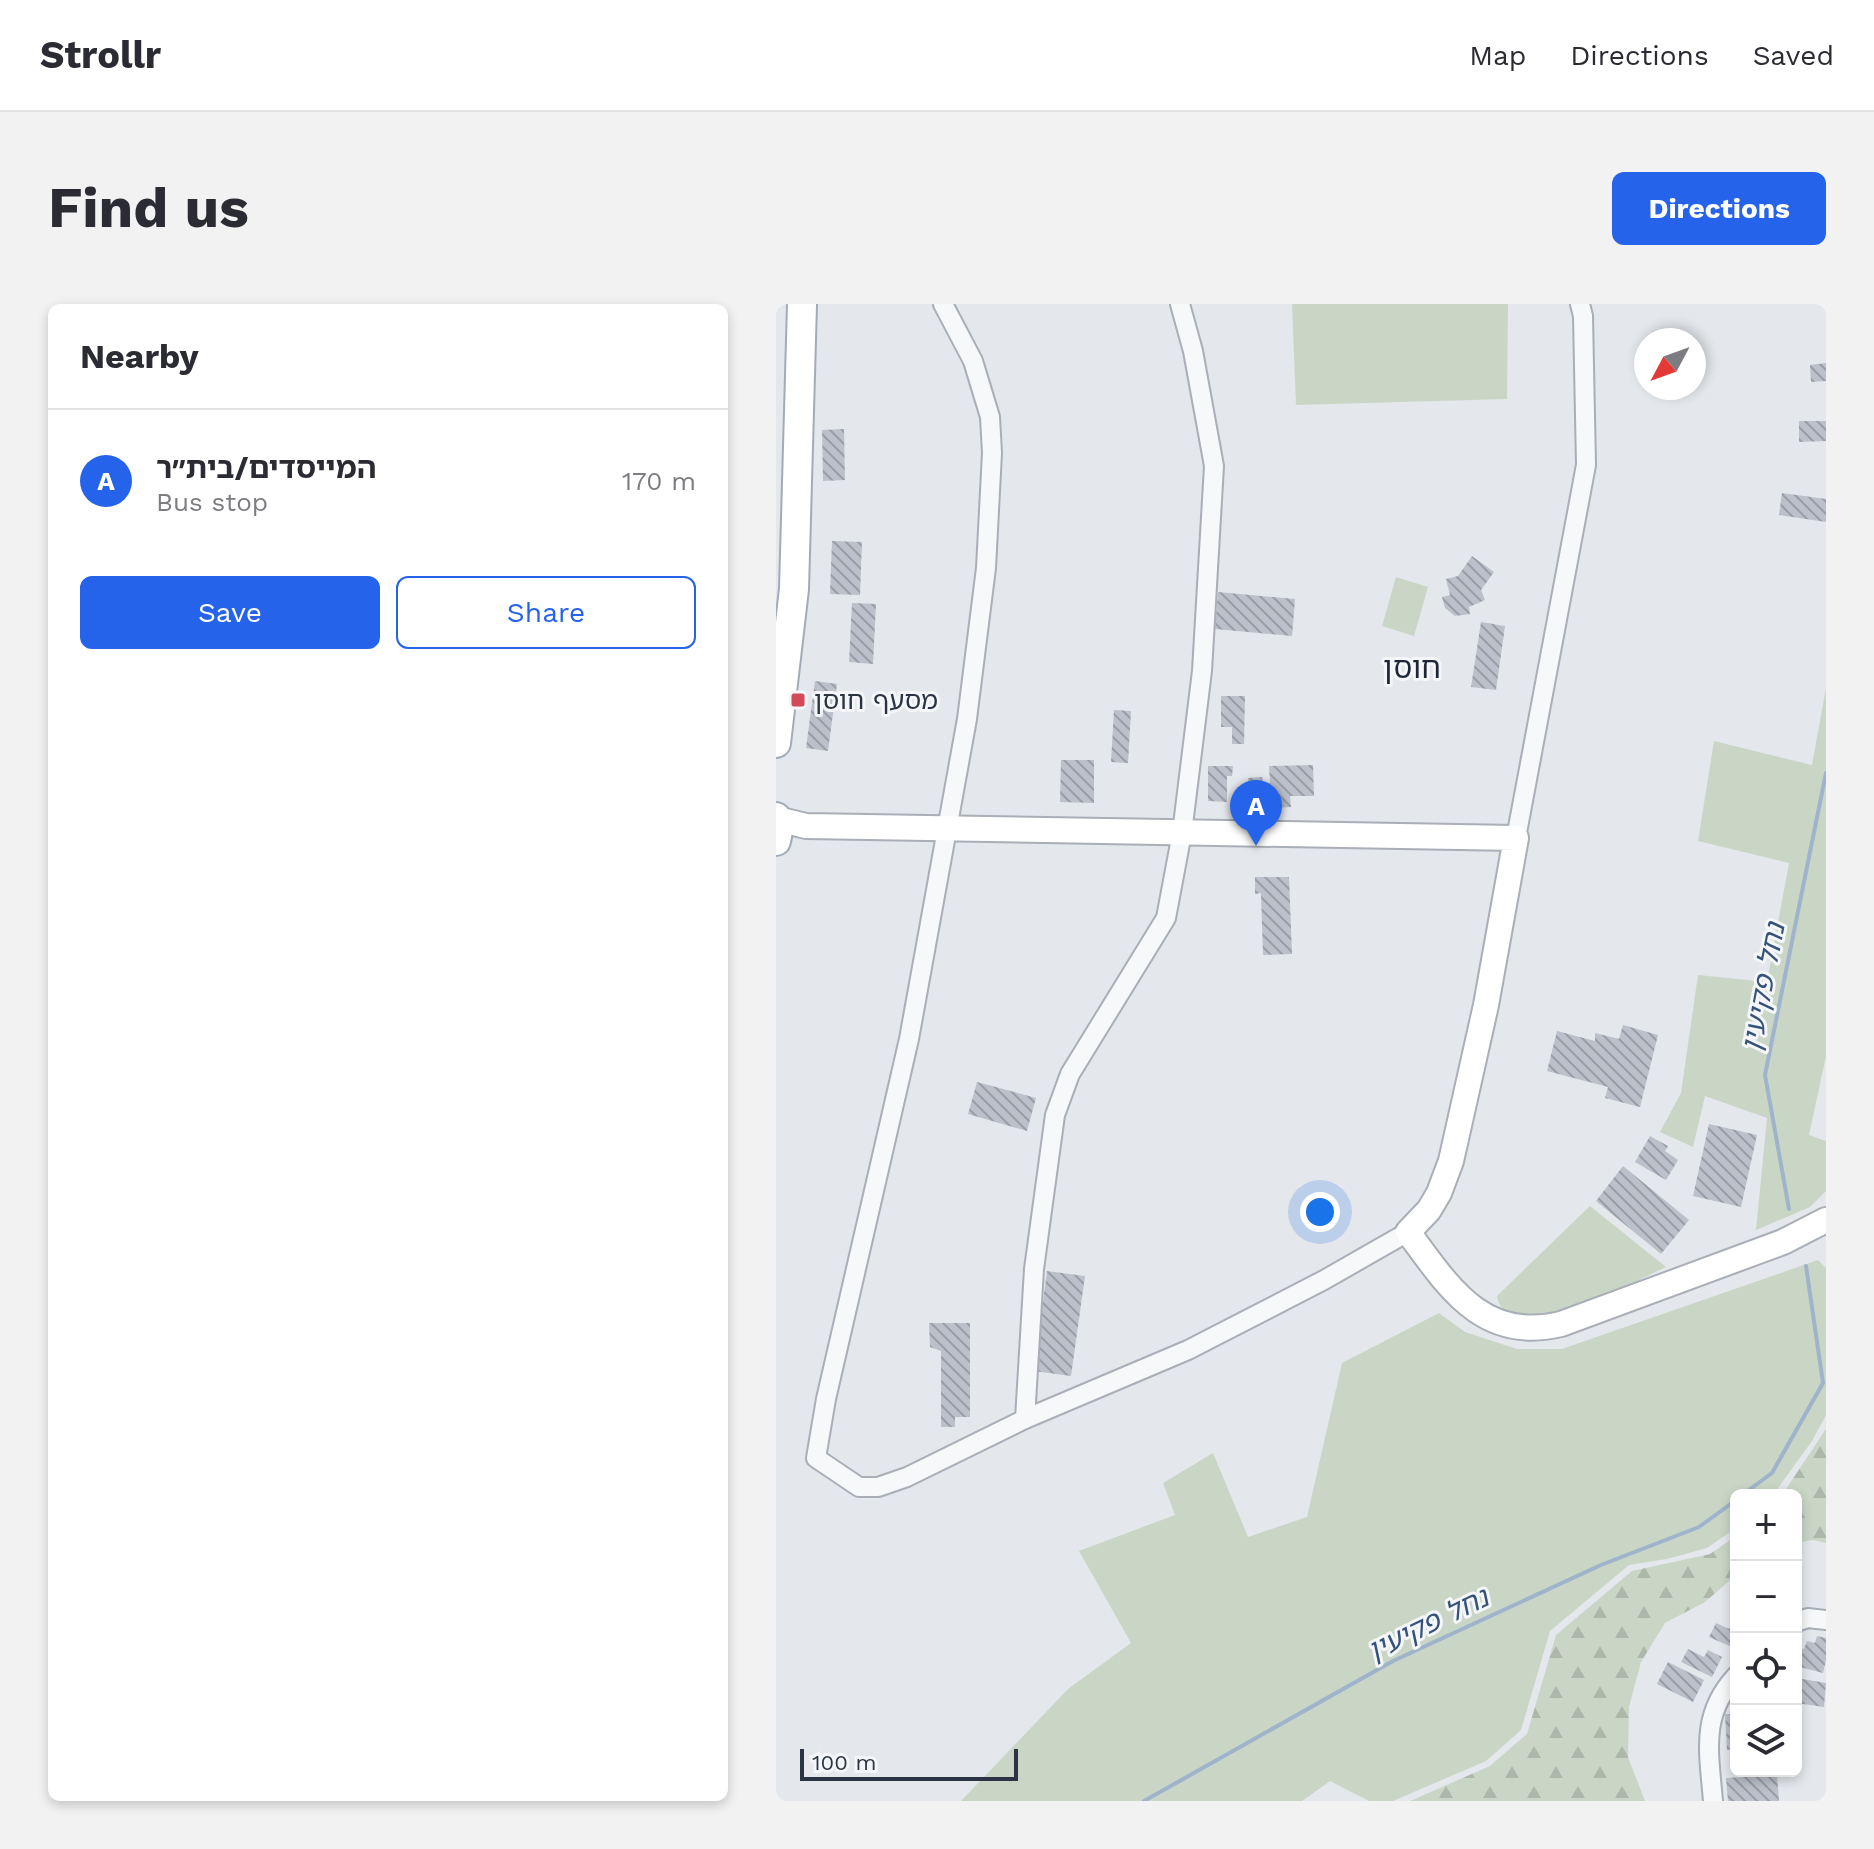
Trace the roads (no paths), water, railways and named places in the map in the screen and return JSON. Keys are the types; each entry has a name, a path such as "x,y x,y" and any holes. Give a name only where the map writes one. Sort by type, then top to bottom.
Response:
{"main road":[{"path":"776,643 783,562 790,304"},
{"path":"776,743 794,589 802,304"},
{"path":"776,818 779,826 776,840"}],"street":[{"path":"943,304 973,361 990,417 992,453 984,583 967,719 909,1039 826,1399 816,1458 859,1487 878,1487 907,1477 1025,1419 1188,1350 1324,1280 1408,1232 1429,1210 1451,1161 1486,1005 1586,465 1583,316 1580,304"},
{"path":"1025,1419 1034,1269 1055,1115 1070,1074 1166,918 1182,833 1202,671 1214,466 1193,351 1180,304"},
{"path":"776,818 806,826 1516,838"},
{"path":"776,840 790,830 806,826"},
{"path":"1408,1232 1455,1295 1470,1307 1506,1323 1528,1329 1543,1329 1783,1242 1826,1220"},
{"path":"1802,1620 1826,1620"},
{"path":"1713,1801 1707,1739 1709,1723 1714,1708 1730,1685"}],"waterway":[{"name":"נחל פקיעין","path":"1789,1209 1765,1075 1826,773"},
{"name":"נחל פקיעין","path":"1750,1489 1772,1473 1823,1383 1806,1266"},
{"name":"נחל פקיעין","path":"1144,1801 1393,1661 1601,1565 1699,1527 1730,1504"}],"place":[{"name":"מסעף חוסן","path":"798,700"},
{"name":"המייסדים/בית״ר","path":"1256,846"}],"district":[{"name":"חוסן","path":"1412,667"}]}
